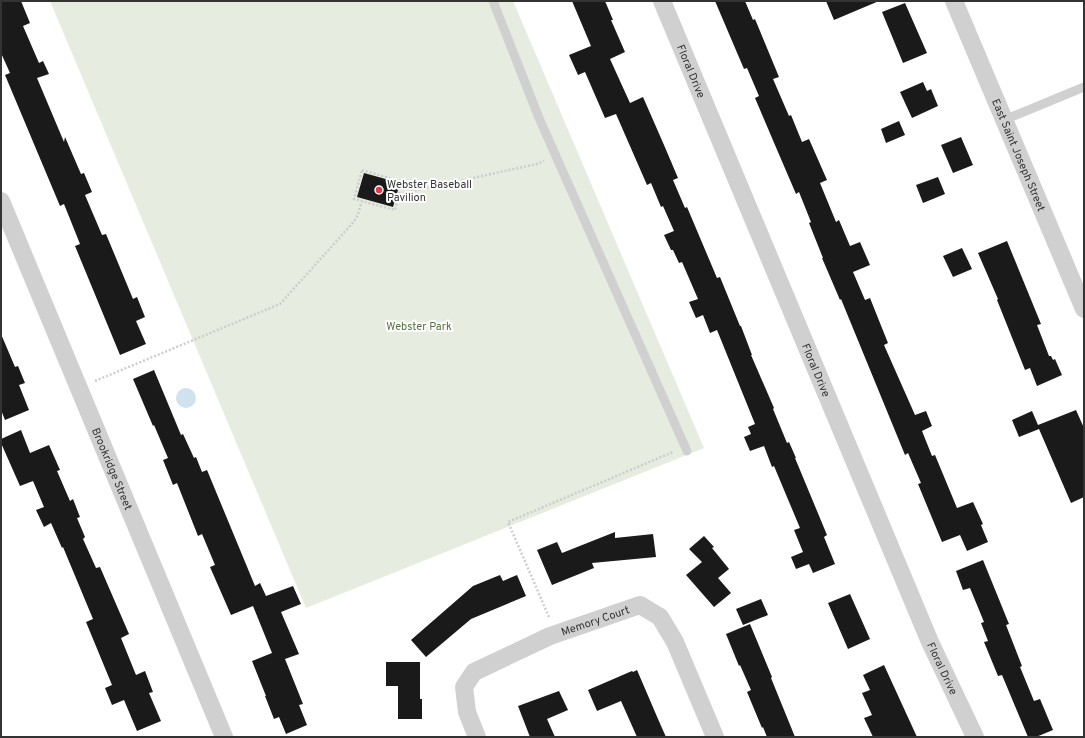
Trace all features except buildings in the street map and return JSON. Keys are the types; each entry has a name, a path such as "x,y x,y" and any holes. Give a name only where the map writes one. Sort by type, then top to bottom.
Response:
{"street":[{"name":"Floral Drive","path":"662,1 930,642 975,737"},
{"name":"East Saint Joseph Street","path":"954,1 1084,309"},
{"name":"Brookridge Street","path":"1,201 224,737"},
{"name":"Memory Court","path":"477,737 467,712 464,687 474,672 556,634 640,605 660,617 675,642 715,737"}],"lane":[{"path":"493,1 539,118 686,449"},
{"path":"1004,120 1084,87"}],"path":[{"path":"399,194 537,164"},
{"path":"362,170 402,182 399,194 395,210 354,199 362,170"},
{"path":"79,387 280,304 352,225 357,218 362,201"},
{"path":"556,634 508,522 686,449"}],"green space":[{"name":"Webster Park","path":"50,1 513,1 704,448 306,608"}],"water":[{"path":"186,388 193,391 196,398 193,405 186,408 179,405 176,398 179,391"}],"place":[{"name":"Webster Baseball Pavilion","path":"379,190"}]}
